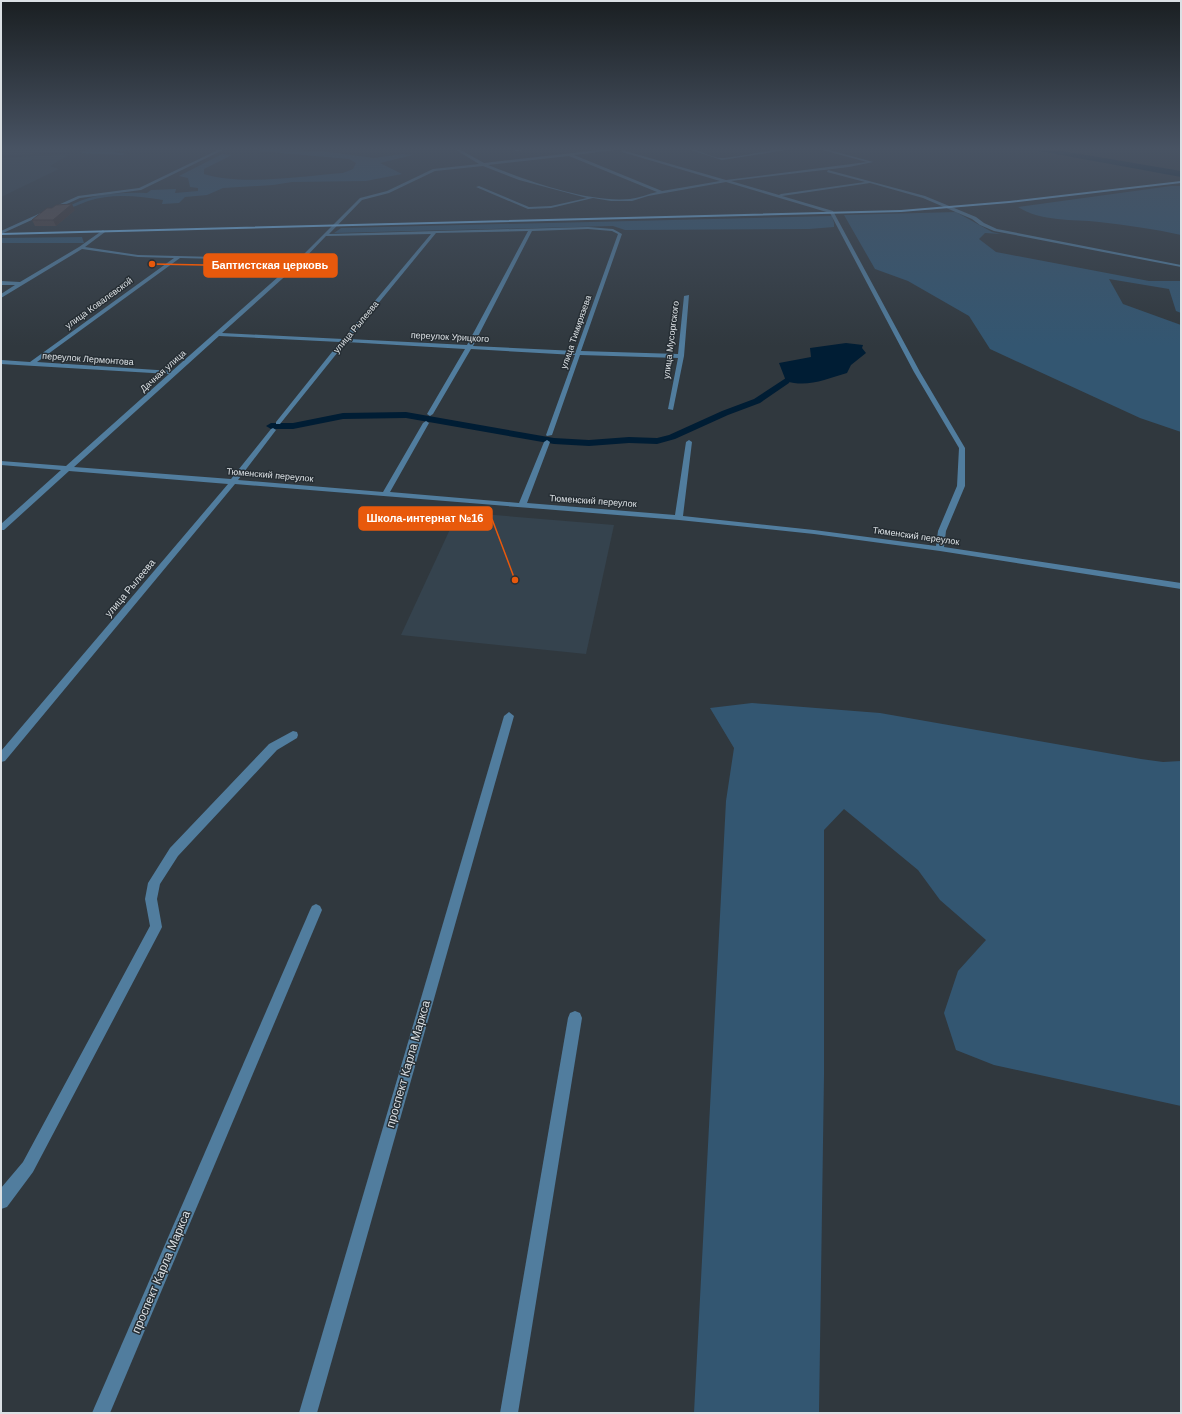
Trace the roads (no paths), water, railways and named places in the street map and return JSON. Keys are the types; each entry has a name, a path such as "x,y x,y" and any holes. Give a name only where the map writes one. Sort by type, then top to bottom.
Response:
{"main road":[{"path":"1,234 756,214"}],"street":[{"path":"1,234 43,214"},
{"name":"Дачная улица","path":"1,528 300,260 346,214"},
{"path":"833,214 917,372 962,448 961,486 942,531 940,549"},
{"path":"965,214 996,230 1181,266"},
{"path":"326,234 531,229 469,346 430,414"},
{"name":"улица Тимирязева","path":"522,506 579,353 620,234 614,230 603,229 531,229"},
{"path":"1,296 81,248 103,231"},
{"name":"улица Рылеева","path":"2,755 233,482 275,426 436,232"},
{"path":"81,248 115,254 300,260"},
{"name":"улица Ковалевской","path":"31,364 179,257"},
{"path":"1,283 21,284"},
{"name":"улица Мусоргского","path":"671,409 681,356 687,296"},
{"name":"переулок Урицкого","path":"217,334 469,346 579,353 681,356"},
{"name":"переулок Лермонтова","path":"1,362 174,373"},
{"path":"385,494 426,423"},
{"path":"679,518 689,442"},
{"name":"Тюменский переулок","path":"1,463 679,518 814,532 940,549 1181,586"},
{"name":"проспект Карла Маркса","path":"308,1413 509,716"},
{"path":"1,1201 28,1167 156,927 151,899 154,883 174,852 198,826 273,747 293,735"},
{"name":"проспект Карла Маркса","path":"100,1413 316,910"},
{"path":"509,1413 575,1018"}],"waterway":[{"path":"271,426 293,426 343,416 406,415 554,441 589,443 629,440 657,441 672,437 725,413 757,401 786,381"}],"place":[{"name":"Баптистская церковь","path":"152,264"},
{"name":"Школа-интернат №16","path":"515,580"}]}
